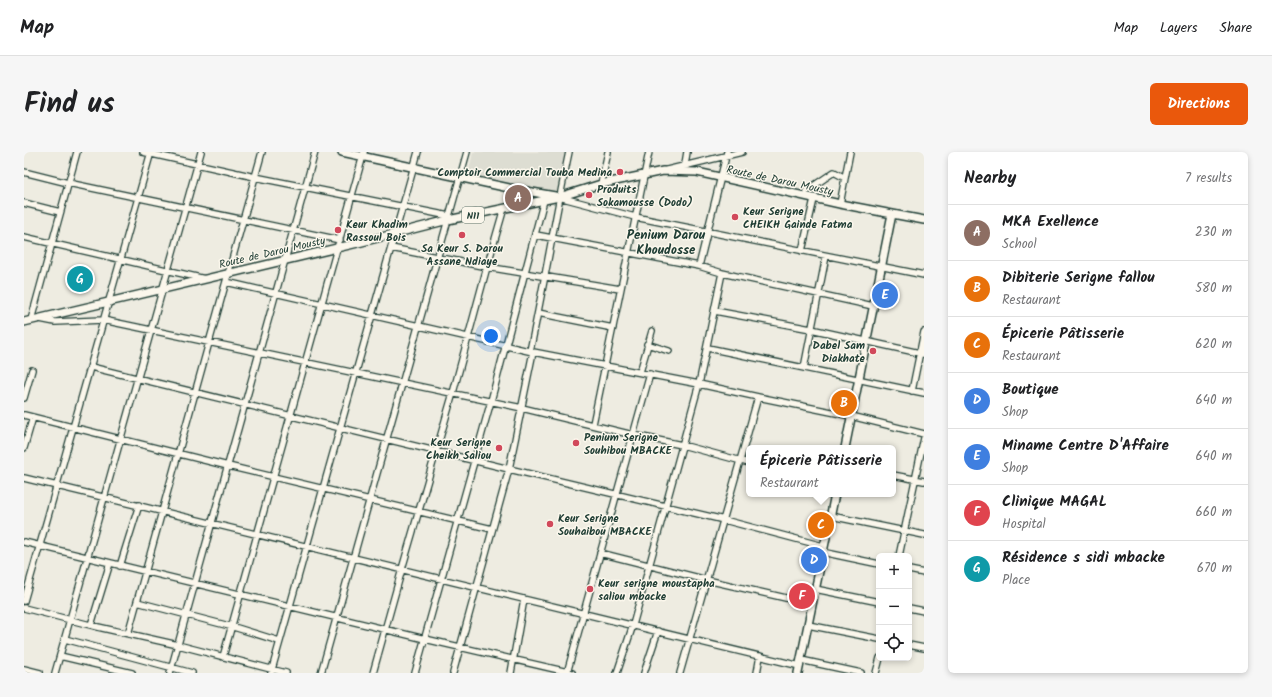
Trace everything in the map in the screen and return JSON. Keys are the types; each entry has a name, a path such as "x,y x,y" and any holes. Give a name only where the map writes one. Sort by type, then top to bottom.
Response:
{"main road":[{"path":"342,152 364,154 414,167 509,188 559,197"},
{"name":"Route de Darou Mousty","path":"31,320 285,260 339,244 394,234 449,218 559,197 601,184 663,171 697,172 840,204 924,220"},
{"path":"846,445 892,214"},
{"path":"800,666 834,497"}],"street":[{"path":"77,152 31,320 55,322 103,320 491,401 593,424 633,435 682,445 746,462"},
{"path":"143,152 198,163 255,177 402,206 449,218"},
{"path":"55,673 201,152"},
{"path":"128,634 262,152"},
{"path":"171,670 315,152"},
{"path":"272,671 339,427 418,152"},
{"path":"322,673 467,152"},
{"path":"453,673 509,469 522,408 559,197 569,152"},
{"path":"601,184 608,152"},
{"path":"593,424 649,152"},
{"path":"685,164 687,152"},
{"path":"663,171 685,164 742,152"},
{"path":"840,204 850,152"},
{"path":"24,601 27,576 39,546 151,153"},
{"path":"223,657 364,154"},
{"path":"699,266 727,154"},
{"path":"24,172 68,183 294,231 339,244"},
{"path":"806,191 834,172 845,178"},
{"path":"559,197 635,217 924,275"},
{"path":"802,251 814,198"},
{"path":"415,673 506,346 544,200"},
{"path":"24,203 60,212"},
{"path":"373,673 504,208"},
{"path":"536,235 699,266 722,273 818,295 874,306"},
{"path":"24,237 205,279"},
{"path":"391,248 524,274 546,276 620,289"},
{"path":"804,368 826,256"},
{"path":"617,673 633,625 699,384 708,348 722,273"},
{"path":"226,282 506,346 852,416 924,434"},
{"path":"715,311 811,329 922,353"},
{"path":"538,313 613,328"},
{"path":"640,372 652,331"},
{"path":"912,391 922,353 924,332"},
{"path":"647,344 669,351"},
{"path":"708,348 924,393"},
{"path":"91,367 724,520 876,563"},
{"path":"24,398 32,370"},
{"path":"24,542 569,673 600,553 650,374"},
{"path":"680,673 758,397"},
{"path":"24,415 178,454 492,529"},
{"path":"24,448 33,417"},
{"path":"900,553 924,438"},
{"path":"896,476 924,481"},
{"path":"24,478 800,666 860,673"},
{"path":"120,566 139,505"},
{"path":"831,516 924,535"},
{"path":"600,553 707,580 812,604"},
{"path":"91,625 110,563"},
{"path":"912,571 924,573"},
{"path":"815,588 876,601"},
{"path":"511,673 524,599"},
{"path":"137,602 232,626 279,641"},
{"path":"24,608 178,645 272,671 286,673"},
{"path":"912,609 924,611"},
{"path":"808,625 876,638"},
{"path":"644,673 658,632"},
{"path":"65,640 171,670 192,673"},
{"path":"912,646 924,648"},
{"path":"60,656 132,673"},
{"path":"757,673 760,656"},
{"path":"876,673 879,661"},
{"path":"24,669 40,673"}],"shaded area":[{"path":"473,152 568,152 558,197 468,177"}],"place":[{"name":"Comptoir Commercial Touba Medina","path":"620,172"},
{"name":"Produits Sokamousse (Dodo)","path":"589,195"},
{"name":"MKA Exellence","path":"518,198"},
{"name":"Keur Serigne CHEIKH Gainde Fatma","path":"735,217"},
{"name":"Keur Khadim Rassoul Bois","path":"338,230"},
{"name":"Sa Keur S. Darou Assane Ndiaye","path":"462,235"},
{"name":"Résidence s sidi mbacke","path":"80,279"},
{"name":"Miname Centre D'Affaire","path":"885,295"},
{"name":"Dabel Sam Diakhate","path":"873,351"},
{"name":"Dibiterie Serigne fallou","path":"844,403"},
{"name":"Penium Serigne Souhibou MBACKE","path":"576,443"},
{"name":"Keur Serigne Cheikh Saliou","path":"499,448"},
{"name":"Keur Serigne Souhaibou MBACKE","path":"550,524"},
{"name":"Épicerie Pâtisserie","path":"821,525"},
{"name":"Boutique","path":"814,560"},
{"name":"Keur serigne moustapha saliou mbacke","path":"590,589"},
{"name":"Clinique MAGAL","path":"802,596"}],"district":[{"name":"Penium Darou Khoudosse","path":"666,242"}]}
